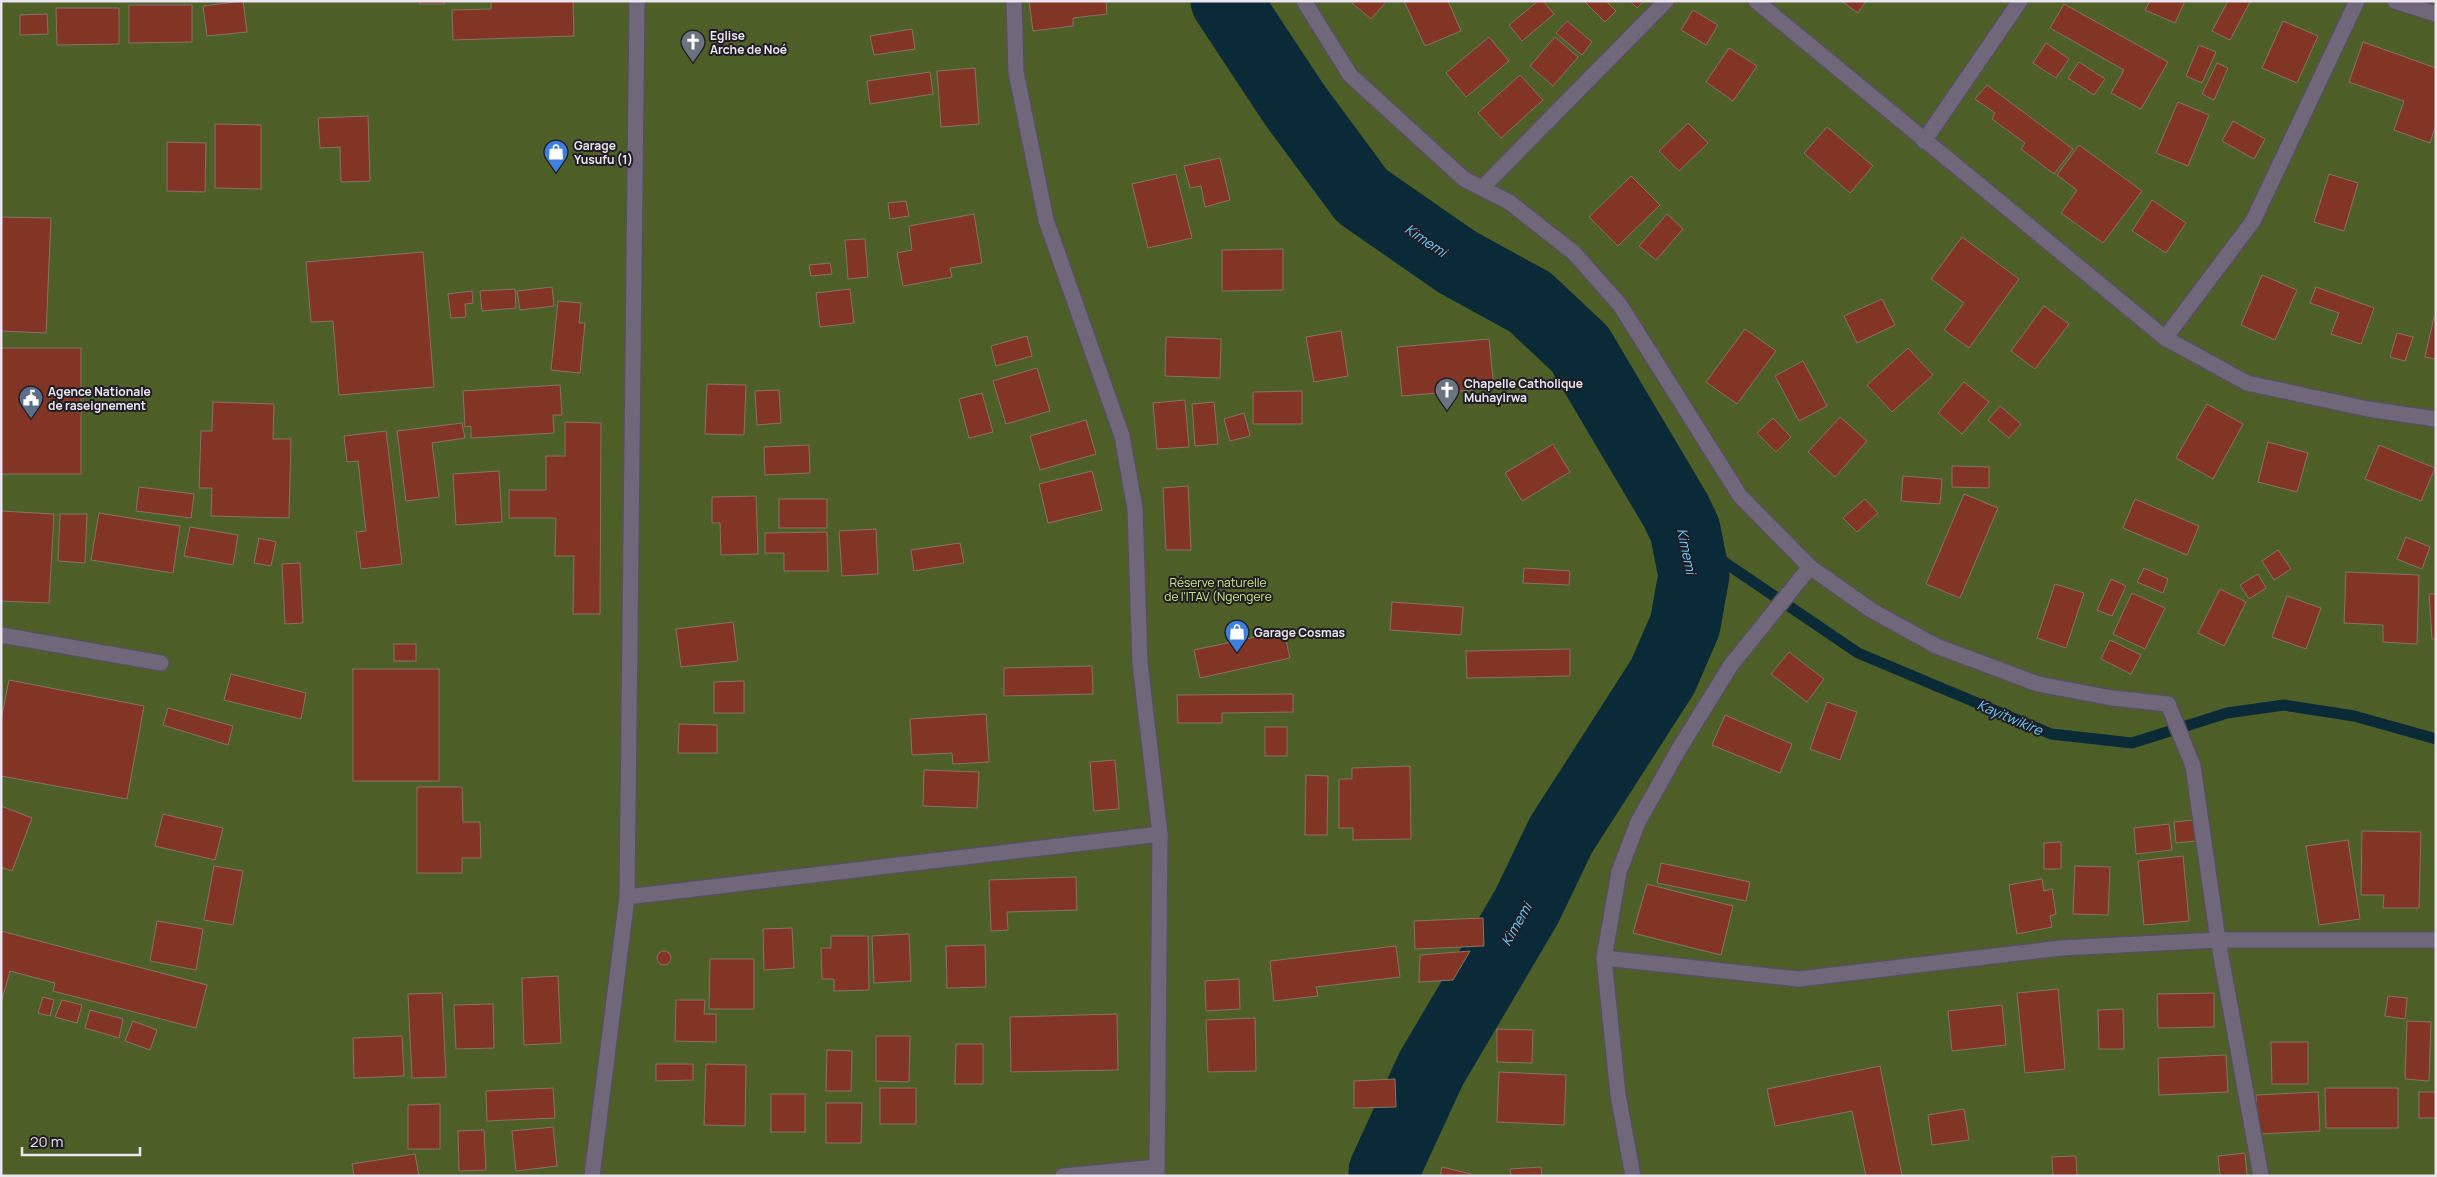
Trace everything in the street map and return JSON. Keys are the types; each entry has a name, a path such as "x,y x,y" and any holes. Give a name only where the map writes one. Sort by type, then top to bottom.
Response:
{"street":[{"path":"592,1176 627,897 637,1"},
{"path":"1014,1 1016,72 1046,220 1122,436 1135,509 1140,663 1160,834 1157,1172 1063,1176"},
{"path":"1304,1 1350,75 1464,179 1509,202 1574,253 1620,305 1740,496 1810,567 1871,610 1936,646 2038,684 2112,698 2168,704 2193,766 2218,940 2261,1176"},
{"path":"1482,188 1666,1"},
{"path":"1756,1 1924,141 2054,244 2164,338 2247,383 2368,409 2436,419"},
{"path":"1924,141 2020,1"},
{"path":"2164,338 2253,221 2357,1"},
{"path":"2395,1 2436,14"},
{"path":"1633,1176 1618,1095 1604,958 1619,872 1638,822 1679,749 1731,665 1810,567"},
{"path":"1,635 161,663"},
{"path":"627,897 1160,834"},
{"path":"1604,958 1799,979 2061,948 2218,940 2436,940"}],"green space":[{"name":"Réserve naturelle de l'ITAV (Ngengere","path":"1,1 2436,1 2436,1176 1,1176"}],"building":[{"path":"243,1 247,32 207,36 203,6"},
{"path":"420,1 444,1 444,4 420,4"},
{"path":"491,1 573,1 574,36 453,40 452,10 491,9"},
{"path":"1029,1 1106,1 1107,14 1073,18 1073,26 1033,31"},
{"path":"1354,1 1387,1 1371,19 1352,3"},
{"path":"1404,1 1448,1 1461,31 1425,46"},
{"path":"1538,1 1543,1 1554,14 1522,41 1509,25"},
{"path":"1584,1 1606,1 1616,11 1605,22"},
{"path":"1630,1 1644,1 1637,8"},
{"path":"1841,1 1866,1 1858,13"},
{"path":"2150,1 2185,1 2175,23 2145,10"},
{"path":"2228,1 2250,2 2230,40 2212,31"},
{"path":"2064,4 2168,62 2141,109 2111,93 2124,70 2050,28"},
{"path":"129,5 192,5 192,42 129,43"},
{"path":"56,8 119,8 119,44 57,45"},
{"path":"1693,10 1718,25 1706,45 1681,30"},
{"path":"47,14 48,34 20,35 20,15"},
{"path":"1567,21 1592,42 1582,55 1556,33"},
{"path":"2283,21 2318,36 2297,83 2262,68"},
{"path":"912,29 915,49 874,55 870,36"},
{"path":"1489,37 1509,61 1466,97 1446,73"},
{"path":"1555,37 1578,57 1553,86 1530,66"},
{"path":"2363,42 2436,68 2436,125 2430,143 2394,130 2404,101 2349,82"},
{"path":"2046,43 2069,59 2056,78 2033,63"},
{"path":"2199,45 2216,52 2202,83 2186,76"},
{"path":"1729,48 1757,66 1733,101 1706,82"},
{"path":"2079,62 2105,79 2094,95 2068,78"},
{"path":"2217,63 2228,68 2214,100 2202,94"},
{"path":"975,68 979,124 941,127 937,71"},
{"path":"930,72 933,94 870,104 867,81"},
{"path":"1520,75 1543,100 1501,138 1478,113"},
{"path":"1987,85 2073,149 2054,174 2021,149 2025,143 1992,119 1995,113 1975,99"},
{"path":"2178,102 2209,115 2188,166 2156,153"},
{"path":"368,116 370,181 341,182 340,147 320,148 318,118"},
{"path":"2233,121 2265,139 2254,159 2222,141"},
{"path":"1688,123 1708,143 1679,171 1659,151"},
{"path":"215,124 261,125 261,189 215,188"},
{"path":"1827,127 1873,166 1850,193 1804,153"},
{"path":"167,142 206,143 205,192 167,191"},
{"path":"2079,145 2142,191 2103,243 2061,213 2077,190 2057,175"},
{"path":"1220,158 1230,200 1205,207 1201,186 1190,188 1184,166"},
{"path":"1176,174 1192,238 1148,248 1132,184"},
{"path":"2329,174 2358,183 2344,231 2314,222"},
{"path":"1631,176 1660,205 1618,246 1589,217"},
{"path":"2152,200 2186,223 2166,253 2132,231"},
{"path":"906,201 909,216 890,219 888,203"},
{"path":"974,214 982,263 950,268 952,277 903,286 897,253 912,250 909,226"},
{"path":"1667,214 1683,229 1656,260 1639,246"},
{"path":"1,217 51,218 46,333 1,331"},
{"path":"1962,237 2019,279 1969,348 1944,330 1964,303 1931,279"},
{"path":"865,239 868,277 848,279 845,240"},
{"path":"1283,249 1283,290 1222,291 1222,250"},
{"path":"423,252 434,387 339,395 333,321 311,322 306,262"},
{"path":"830,263 832,274 811,276 809,265"},
{"path":"2262,275 2297,290 2275,340 2241,325"},
{"path":"552,287 554,306 520,310 517,291"},
{"path":"2316,287 2374,308 2361,344 2331,334 2339,313 2310,303"},
{"path":"515,289 516,308 482,311 480,291"},
{"path":"850,289 854,323 820,327 816,293"},
{"path":"472,291 473,303 465,304 466,317 451,318 448,294"},
{"path":"1882,299 1895,325 1857,343 1844,316"},
{"path":"558,301 581,303 579,323 585,323 580,373 551,370"},
{"path":"2044,306 2069,324 2035,369 2011,351"},
{"path":"2434,317 2436,317 2436,359 2425,357"},
{"path":"1745,329 1776,351 1737,404 1706,382"},
{"path":"1341,331 1348,376 1314,382 1306,337"},
{"path":"2397,333 2413,337 2405,361 2390,357"},
{"path":"1027,336 1032,356 996,366 991,346"},
{"path":"1166,337 1221,339 1220,378 1165,376"},
{"path":"1489,339 1494,388 1402,396 1397,347"},
{"path":"1,348 81,348 81,474 1,474"},
{"path":"1908,348 1933,375 1892,412 1867,385"},
{"path":"1803,361 1827,406 1799,421 1775,376"},
{"path":"1037,368 1050,411 1006,424 993,381"},
{"path":"1964,382 1989,402 1962,434 1938,413"},
{"path":"707,384 746,385 744,435 705,434"},
{"path":"560,385 562,415 553,415 554,433 471,438 471,426 465,427 463,391"},
{"path":"779,390 781,423 757,425 755,391"},
{"path":"1302,391 1302,424 1253,424 1253,392"},
{"path":"982,393 993,432 969,438 959,399"},
{"path":"1185,400 1189,447 1157,449 1153,403"},
{"path":"213,402 274,404 273,439 291,439 289,518 211,516 212,488 199,488 201,431 212,431"},
{"path":"1214,402 1218,444 1195,446 1192,404"},
{"path":"2207,404 2243,424 2213,479 2176,458"},
{"path":"2000,406 2021,424 2009,438 1988,420"},
{"path":"1244,413 1250,436 1230,441 1224,419"},
{"path":"1840,417 1867,441 1835,477 1808,452"},
{"path":"1773,418 1791,437 1776,452 1757,433"},
{"path":"1086,420 1096,454 1040,470 1030,436"},
{"path":"565,422 601,423 600,614 573,614 574,556 555,556 556,518 509,518 509,490 546,490 546,456 565,456"},
{"path":"462,423 465,438 432,443 439,497 406,501 397,431"},
{"path":"386,431 402,564 361,569 356,532 366,531 358,461 347,462 344,436"},
{"path":"2268,442 2308,453 2297,492 2258,482"},
{"path":"1553,444 1570,472 1522,501 1505,473"},
{"path":"809,445 810,473 765,475 764,447"},
{"path":"2379,445 2435,468 2421,501 2365,479"},
{"path":"1952,466 1989,467 1989,488 1952,487"},
{"path":"499,471 502,522 456,525 453,474"},
{"path":"1092,471 1102,510 1048,523 1039,484"},
{"path":"1903,476 1942,479 1940,504 1901,501"},
{"path":"1188,486 1191,550 1166,550 1163,488"},
{"path":"139,487 194,494 191,518 136,511"},
{"path":"1964,494 1998,508 1960,598 1926,584"},
{"path":"756,496 758,554 721,555 720,523 712,523 712,497"},
{"path":"779,499 827,499 827,528 779,528"},
{"path":"1865,499 1878,513 1857,532 1843,518"},
{"path":"2135,499 2199,526 2187,555 2123,528"},
{"path":"1,511 54,514 49,603 1,601"},
{"path":"99,513 180,526 173,573 91,560"},
{"path":"60,514 87,514 85,563 58,561"},
{"path":"190,527 238,535 233,565 184,556"},
{"path":"876,529 878,574 842,576 839,531"},
{"path":"827,532 828,571 784,571 784,553 765,553 765,533"},
{"path":"2406,537 2430,547 2422,569 2397,559"},
{"path":"259,538 276,542 271,566 254,563"},
{"path":"960,543 964,563 914,571 911,550"},
{"path":"2278,550 2291,569 2274,580 2262,561"},
{"path":"300,563 303,623 285,624 282,564"},
{"path":"1524,568 1570,571 1569,585 1523,583"},
{"path":"2144,568 2168,579 2163,593 2137,582"},
{"path":"2346,572 2419,575 2417,644 2383,642 2383,625 2344,623"},
{"path":"2258,574 2266,588 2249,599 2240,585"},
{"path":"2111,579 2126,586 2112,616 2097,610"},
{"path":"2055,584 2084,593 2066,648 2037,638"},
{"path":"2220,589 2246,602 2224,646 2198,633"},
{"path":"2132,593 2165,608 2145,649 2113,634"},
{"path":"2429,594 2436,594 2436,639 2432,639"},
{"path":"2287,596 2321,608 2306,649 2272,637"},
{"path":"1392,602 1463,607 1461,635 1390,630"},
{"path":"733,622 738,661 681,667 676,629"},
{"path":"1284,631 1290,658 1200,678 1194,650"},
{"path":"2110,640 2141,655 2131,674 2101,659"},
{"path":"394,644 416,644 416,661 394,661"},
{"path":"1570,649 1570,676 1467,678 1466,651"},
{"path":"1789,652 1824,679 1807,702 1771,674"},
{"path":"1092,666 1093,694 1004,696 1004,668"},
{"path":"353,669 439,669 439,781 353,781"},
{"path":"231,674 306,693 301,719 224,700"},
{"path":"9,680 144,706 127,799 1,776 1,720"},
{"path":"744,681 744,713 714,713 714,682"},
{"path":"1293,694 1293,712 1222,713 1222,723 1178,723 1177,695"},
{"path":"1827,702 1857,712 1840,760 1810,749"},
{"path":"168,708 233,726 228,745 163,725"},
{"path":"986,714 989,762 953,764 952,753 912,755 910,719"},
{"path":"1725,715 1792,744 1780,773 1712,745"},
{"path":"679,724 717,725 717,753 678,753"},
{"path":"1265,727 1287,727 1287,756 1265,756"},
{"path":"1115,760 1119,809 1094,811 1090,762"},
{"path":"1410,766 1411,839 1353,840 1353,828 1339,828 1339,779 1352,779 1352,768"},
{"path":"924,770 979,772 977,808 923,806"},
{"path":"1306,775 1328,776 1327,835 1305,835"},
{"path":"417,787 462,787 463,822 480,822 481,858 462,858 462,873 417,873"},
{"path":"1,806 32,818 12,871 1,867"},
{"path":"163,814 223,828 215,860 155,846"},
{"path":"2193,820 2196,841 2176,843 2174,822"},
{"path":"2169,824 2172,850 2136,854 2134,828"},
{"path":"2362,831 2421,832 2419,908 2383,908 2384,895 2361,895"},
{"path":"2348,840 2360,919 2319,925 2306,846"},
{"path":"2061,842 2061,869 2044,869 2044,843"},
{"path":"2183,856 2189,921 2144,925 2138,861"},
{"path":"1661,863 1750,882 1746,901 1657,883"},
{"path":"214,866 243,871 233,925 204,920"},
{"path":"2075,866 2110,867 2108,915 2073,914"},
{"path":"1076,877 1077,910 1007,912 1008,930 991,931 989,880"},
{"path":"2042,879 2044,891 2052,889 2056,914 2050,916 2052,927 2017,934 2009,885"},
{"path":"1647,884 1733,906 1721,955 1633,933"},
{"path":"1483,918 1484,946 1415,949 1414,921"},
{"path":"157,921 203,929 196,970 150,961"},
{"path":"792,928 794,968 764,970 763,929"},
{"path":"1,931 207,985 196,1028 53,991 55,983 10,971 1,1003"},
{"path":"909,934 911,981 874,983 872,936"},
{"path":"831,936 868,936 869,990 834,991 834,979 822,979 821,948 831,948"},
{"path":"985,945 986,987 947,988 946,946"},
{"path":"1396,946 1400,977 1316,987 1318,996 1274,1001 1270,961"},
{"path":"664,951 669,953 671,958 669,963 664,965 659,963 657,958 659,953"},
{"path":"1470,951 1453,980 1419,982 1420,955"},
{"path":"710,959 754,959 754,1009 709,1009"},
{"path":"558,976 561,1043 524,1045 522,978"},
{"path":"1239,979 1240,1009 1206,1011 1205,981"},
{"path":"2058,989 2065,1069 2025,1073 2017,993"},
{"path":"442,993 446,1077 412,1078 408,994"},
{"path":"2214,993 2214,1027 2158,1028 2157,994"},
{"path":"2388,996 2407,998 2405,1019 2385,1016"},
{"path":"43,997 54,1000 50,1016 38,1013"},
{"path":"62,1000 82,1005 77,1023 55,1017"},
{"path":"676,1000 705,1000 704,1014 716,1014 716,1042 675,1041"},
{"path":"493,1004 494,1048 456,1049 454,1005"},
{"path":"2002,1005 2006,1045 1952,1051 1948,1011"},
{"path":"2123,1009 2124,1049 2099,1049 2098,1010"},
{"path":"90,1010 123,1019 119,1038 85,1028"},
{"path":"1117,1014 1118,1070 1011,1072 1010,1017"},
{"path":"1255,1018 1256,1071 1208,1072 1206,1020"},
{"path":"133,1021 157,1030 150,1050 125,1041"},
{"path":"2407,1021 2431,1022 2429,1081 2405,1079"},
{"path":"1497,1029 1533,1030 1532,1063 1497,1062"},
{"path":"402,1036 404,1076 354,1078 353,1038"},
{"path":"876,1036 910,1036 909,1082 876,1081"},
{"path":"2271,1042 2308,1042 2308,1084 2272,1084"},
{"path":"956,1044 983,1044 983,1084 955,1084"},
{"path":"827,1050 852,1051 851,1091 826,1091"},
{"path":"2226,1055 2228,1092 2159,1095 2158,1058"},
{"path":"656,1064 693,1064 693,1080 656,1081"},
{"path":"706,1064 746,1065 745,1126 704,1125"},
{"path":"1880,1066 1902,1176 1866,1176 1852,1111 1775,1126 1767,1089"},
{"path":"1499,1072 1566,1075 1564,1125 1497,1122"},
{"path":"1395,1079 1396,1107 1354,1108 1354,1081"},
{"path":"553,1088 555,1118 487,1121 486,1091"},
{"path":"880,1088 916,1088 916,1124 880,1124"},
{"path":"2325,1088 2398,1088 2398,1128 2326,1128"},
{"path":"2318,1092 2320,1131 2258,1134 2256,1095"},
{"path":"2419,1092 2436,1092 2436,1118 2419,1118"},
{"path":"771,1094 805,1094 805,1132 771,1132"},
{"path":"826,1103 862,1103 861,1143 826,1143"},
{"path":"440,1104 440,1149 408,1149 408,1105"},
{"path":"1964,1109 1969,1140 1932,1145 1928,1115"},
{"path":"553,1127 557,1166 516,1171 512,1131"},
{"path":"484,1130 486,1170 459,1171 458,1131"},
{"path":"2245,1153 2247,1176 2220,1176 2218,1156"},
{"path":"415,1154 419,1176 354,1176 352,1164"},
{"path":"2076,1156 2077,1176 2053,1176 2052,1157"},
{"path":"1442,1167 1471,1174 1470,1176 1440,1176"},
{"path":"1541,1167 1542,1176 1511,1176 1510,1169"}],"waterway":[{"name":"Kayitwikire","path":"1226,1 1294,104 1362,196 1457,262 1530,302 1580,349 1676,511 1685,530 1694,575 1685,625 1663,676 1561,835 1527,906 1431,1069 1384,1171 1384,1176"},
{"name":"Kayitwikire","path":"1685,530 1727,564 1858,653 2051,734 2132,743 2227,713 2284,705 2354,716 2436,739"}],"place":[{"name":"Eglise Arche de Noé","path":"693,63"},
{"name":"Garage Yusufu (1)","path":"556,173"},
{"name":"Chapelle Catholique Muhayirwa","path":"1447,411"},
{"name":"Agence Nationale de raseignement","path":"31,419"},
{"name":"Garage Cosmas","path":"1237,653"}],"water label":[{"name":"Kimemi","path":"1426,240"},
{"name":"Kimemi","path":"1687,551"},
{"name":"Kimemi","path":"1516,924"}]}
